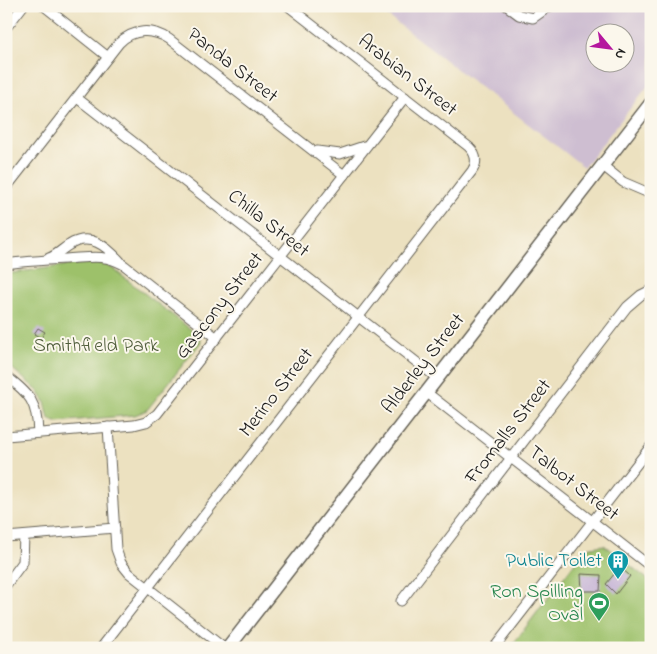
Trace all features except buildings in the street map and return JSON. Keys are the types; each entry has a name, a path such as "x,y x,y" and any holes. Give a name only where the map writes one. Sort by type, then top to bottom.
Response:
{"street":[{"path":"6,28 23,6"},
{"path":"44,6 108,57"},
{"name":"Arabian Street","path":"288,6 469,147 476,158"},
{"path":"507,6 519,16 533,18 550,6"},
{"name":"Panda Street","path":"6,188 123,39 133,33 151,31 163,35 344,175"},
{"name":"Gascony Street","path":"6,436 140,424 157,414 405,97"},
{"name":"Chilla Street","path":"77,98 437,378"},
{"name":"Alderley Street","path":"226,648 651,103"},
{"path":"310,148 324,153 340,154 356,150 370,142"},
{"name":"Merino Street","path":"101,648 472,171 476,158"},
{"path":"602,166 623,182 651,194"},
{"path":"49,258 75,242 91,240 106,247 124,265 217,338"},
{"path":"6,264 49,258 103,257 124,265"},
{"name":"Fromalls Street","path":"401,601 627,308 641,295 651,290"},
{"path":"6,376 24,389 33,400 37,412 38,433"},
{"name":"Talbot Street","path":"426,392 651,567"},
{"path":"108,427 116,549 121,563 129,574 226,648"},
{"path":"494,648 651,446"},
{"path":"6,537 115,528"},
{"path":"6,585 23,562 24,536"}],"shaded area":[{"path":"375,6 651,6 651,82 584,167"}],"green space":[{"name":"Smithfield Park","path":"89,262 105,264 112,268 198,335 201,342 147,410 135,415 56,422 49,419 45,402 38,391 6,363 6,274"},
{"path":"604,545 651,582 651,648 510,648 586,548"}],"place":[{"name":"Public Toilet","path":"618,580"},
{"name":"Ron Spilling Oval","path":"599,622"}]}
